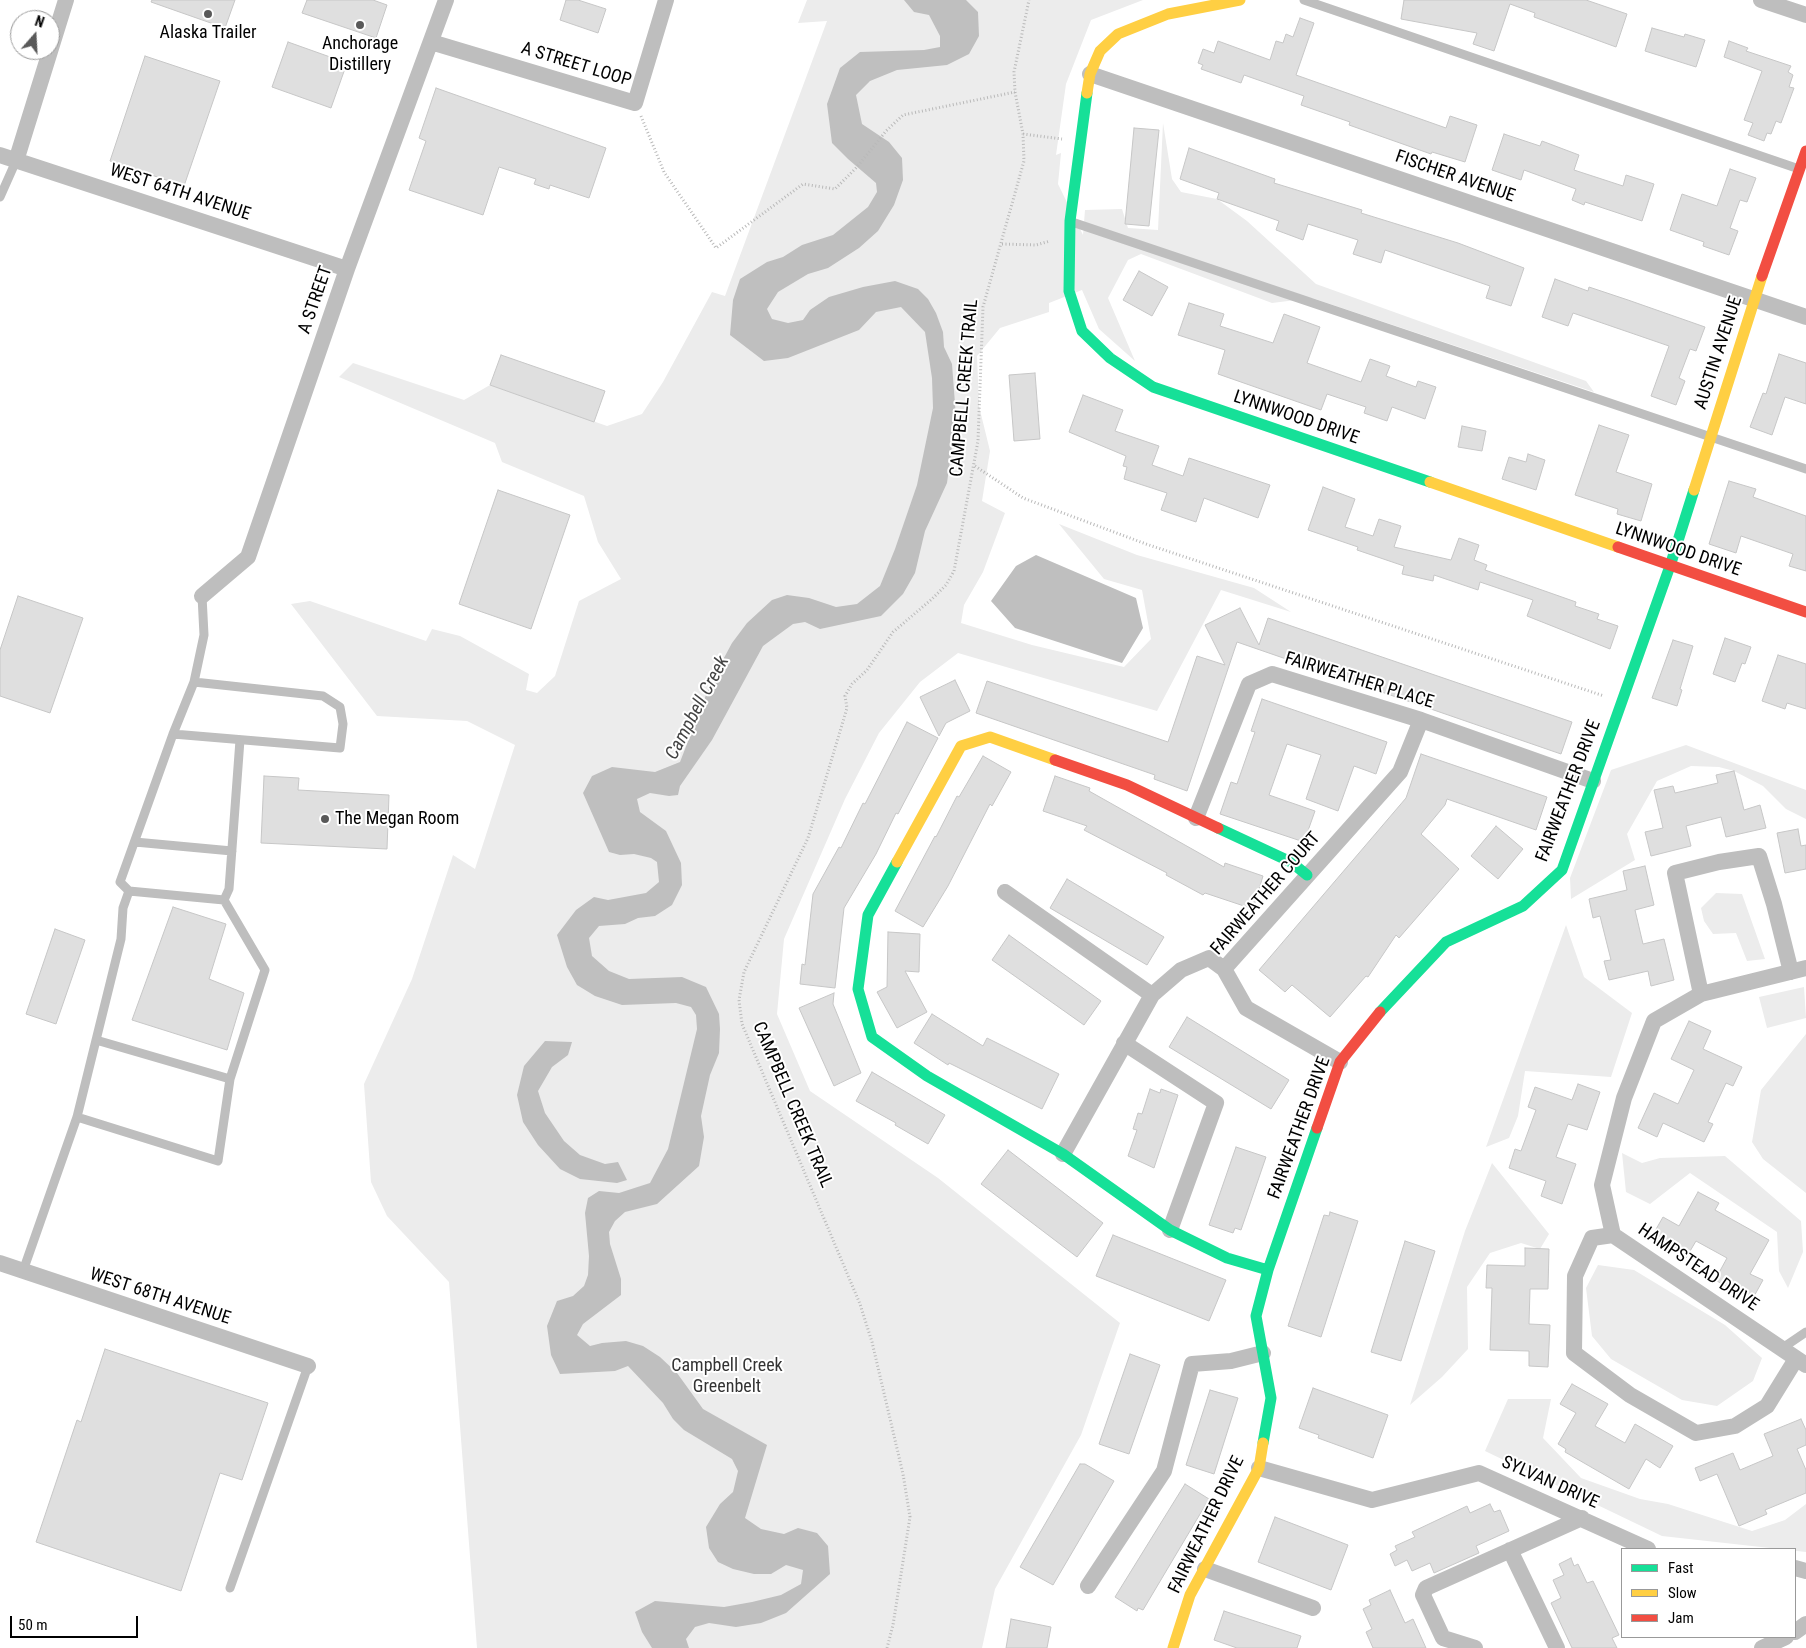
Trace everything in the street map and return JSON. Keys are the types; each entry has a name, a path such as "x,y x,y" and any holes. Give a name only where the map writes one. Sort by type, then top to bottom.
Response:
{"street":[{"path":"16,161 66,0"},
{"name":"A STREET","path":"202,596 248,557 348,269 446,0"},
{"name":"A STREET LOOP","path":"431,42 635,103 666,0"},
{"name":"LYNNWOOD DRIVE","path":"1240,0 1168,14 1118,34 1100,51 1090,74 1070,221 1069,291 1082,331 1110,358 1153,387 1806,612"},
{"path":"1761,0 1806,15"},
{"name":"FISCHER AVENUE","path":"1090,74 1806,317"},
{"name":"AUSTIN AVENUE","path":"1670,566 1754,300 1803,170 1806,152"},
{"name":"WEST 64TH AVENUE","path":"0,155 348,269"},
{"name":"FAIRWEATHER DRIVE","path":"1173,1648 1190,1595 1259,1468 1271,1398 1256,1316 1268,1270 1340,1062 1389,1002 1446,942 1523,906 1562,870 1670,566"},
{"name":"FAIRWEATHER PLACE","path":"1196,818 1249,684 1272,674 1421,720 1593,781"},
{"name":"FAIRWEATHER COURT","path":"1340,1062 1246,1008 1224,969 1400,772 1421,720"},
{"path":"1268,1270 1227,1258 1170,1230 1063,1154 927,1076 872,1037 858,990 868,915 962,746 990,737 1127,785 1291,862 1307,875"},
{"path":"1701,994 1675,873 1719,862 1759,856 1798,970"},
{"path":"1005,892 1152,995"},
{"path":"1063,1154 1152,995 1181,970 1209,958 1224,969"},
{"name":"HAMPSTEAD DRIVE","path":"1798,970 1701,994 1654,1021 1624,1098 1602,1185 1613,1235 1801,1362"},
{"path":"1124,1043 1216,1104 1170,1230"},
{"path":"1613,1235 1592,1238 1575,1276 1574,1353 1630,1395 1696,1433 1736,1426 1767,1406 1801,1362"},
{"name":"WEST 68TH AVENUE","path":"0,1263 308,1366"},
{"path":"1088,1586 1164,1471 1192,1364 1231,1361 1263,1353"},
{"name":"SYLVAN DRIVE","path":"1259,1468 1372,1500 1480,1473 1646,1548"},
{"path":"1475,1648 1443,1638 1423,1595 1426,1588 1582,1518"},
{"path":"1510,1550 1557,1648"},
{"path":"1205,1569 1313,1608"},
{"path":"1762,1648 1782,1642"}],"lane":[{"path":"1304,0 1803,170"},
{"path":"0,197 16,161"},
{"path":"1070,221 1806,469"},
{"path":"202,596 204,635 194,682 173,734 120,882 129,891 224,900"},
{"path":"173,734 340,748 343,724 340,707 323,696 194,682"},
{"path":"224,900 229,889 240,740"},
{"path":"135,842 232,851"},
{"path":"23,1272 77,1116 121,939 124,908 129,891"},
{"path":"77,1116 218,1161 230,1079 265,970 224,900"},
{"path":"96,1040 230,1079"},
{"path":"1781,1349 1806,1332"},
{"path":"230,1588 308,1366"}],"path":[{"name":"CAMPBELL CREEK TRAIL","path":"887,1648 894,1625 910,1517 872,1342 860,1304 742,1024 739,1000 744,972 808,838 847,708 845,696 852,684 867,670 892,632 932,599 951,579 957,559 975,466 983,307 1024,161 1023,134 1015,92 1014,72 1029,0"},
{"path":"635,103 664,172 716,248 803,184 835,189 857,167 886,131 903,115 1015,92"},
{"path":"1023,134 1081,141"},
{"path":"1002,244 1036,245 1070,234"},
{"path":"975,466 1024,498 1146,544 1622,702"}],"green space":[{"name":"Campbell Creek Greenbelt","path":"807,0 1143,0 1091,20 1066,84 1056,155 1061,153 1058,184 1083,235 1085,210 1122,209 1128,228 1158,230 1163,123 1172,179 1181,192 1217,199 1247,221 1316,284 1586,381 1594,392 1312,298 1272,303 1141,254 1128,260 1108,298 1135,361 1099,329 1082,290 1049,303 1049,312 1000,328 977,356 979,406 990,451 982,501 1005,513 983,572 964,605 961,623 1032,645 1124,667 1151,639 1142,590 1104,579 1059,524 1137,555 1254,588 1291,612 1221,590 1157,711 958,653 920,682 879,733 845,799 784,939 777,1014 810,1091 938,1178 1120,1323 1081,1435 995,1589 982,1648 477,1648 449,1282 387,1216 371,1182 364,1084 412,979 453,855 475,869 515,745 467,721 377,716 291,604 310,601 426,641 432,629 460,636 529,674 526,690 537,693 555,676 579,601 621,579 598,542 584,496 502,462 495,443 339,377 353,363 464,400 490,385 607,426 642,414 663,382 712,292 725,296 827,21 798,23"},
{"path":"1686,745 1806,790 1806,819 1786,809 1763,786 1734,771 1719,767 1691,766 1657,781 1627,834 1635,860 1571,899 1570,878 1611,770"},
{"path":"1716,893 1742,894 1765,959 1747,961 1736,933 1713,934 1704,921 1701,908"},
{"path":"1566,925 1584,977 1632,1013 1611,1077 1525,1071 1518,1116 1509,1138 1486,1147"},
{"path":"1804,987 1806,1018 1767,1028 1759,997"},
{"path":"1806,1034 1806,1193 1763,1159 1752,1142 1761,1090"},
{"path":"1622,1153 1642,1163 1660,1158 1725,1156 1801,1221 1803,1252 1788,1288 1779,1271 1777,1232 1690,1173 1650,1204 1626,1192"},
{"path":"1492,1163 1549,1234 1540,1249 1521,1243 1490,1253 1467,1287 1468,1349 1442,1377 1410,1405 1465,1231"},
{"path":"1598,1265 1634,1270 1725,1325 1762,1358 1753,1381 1717,1406 1682,1400 1611,1359 1592,1336 1586,1288"},
{"path":"1508,1399 1551,1399 1543,1438 1581,1478 1640,1499 1668,1504 1752,1531 1785,1520 1806,1504 1806,1552 1796,1551 1796,1548 1770,1548 1662,1536 1485,1451"}],"shaded area":[{"path":"904,0 966,0 978,12 979,36 969,54 947,65 897,70 870,81 856,95 862,124 889,142 902,158 903,180 894,205 878,231 859,248 828,268 808,274 778,292 767,309 772,319 788,323 803,320 810,310 829,297 863,287 895,281 918,289 928,299 936,313 943,332 944,347 952,364 956,417 947,483 925,531 915,573 903,594 881,616 820,629 805,622 793,624 763,646 712,740 680,786 678,795 669,796 650,793 637,799 640,812 666,831 681,863 682,885 672,905 655,916 638,918 625,924 599,926 589,938 592,956 609,971 629,979 682,977 706,987 719,1014 720,1029 719,1053 710,1075 701,1116 704,1137 699,1166 657,1204 625,1212 615,1221 609,1232 610,1244 621,1279 621,1295 583,1324 577,1335 590,1346 626,1341 643,1346 660,1357 677,1373 703,1409 767,1445 745,1518 761,1529 784,1534 798,1528 817,1533 828,1546 830,1574 786,1613 761,1623 736,1627 709,1623 695,1627 686,1639 689,1648 652,1648 642,1632 635,1612 655,1601 724,1607 752,1602 781,1595 801,1584 803,1570 786,1565 771,1574 754,1574 733,1569 718,1562 709,1548 706,1527 720,1504 733,1492 738,1471 732,1459 684,1430 673,1419 663,1403 628,1366 615,1371 560,1374 551,1355 547,1326 557,1301 573,1296 584,1286 588,1275 589,1256 585,1213 588,1198 599,1191 619,1193 650,1183 668,1149 697,1029 696,1015 691,1007 676,1003 622,1005 595,996 577,985 567,967 557,935 576,910 594,897 608,900 646,893 659,882 657,862 651,858 634,854 620,855 609,852 583,793 592,776 612,767 655,772 680,762 711,682 732,643 747,623 772,600 787,595 809,598 836,607 857,604 880,586 895,549 917,485 933,408 932,378 925,332 901,307 876,312 859,330 788,358 764,361 730,335 733,300 740,279 767,262 783,257 802,245 833,235 868,207 877,192 876,183 832,143 827,104 840,68 860,52 924,50 940,47 940,36 929,15 914,12"},
{"path":"1036,555 1136,598 1143,628 1122,663 1015,628 991,601 1016,566"},
{"path":"545,1041 572,1042 568,1055 552,1067 538,1091 545,1113 564,1141 580,1155 605,1164 618,1162 627,1180 617,1183 580,1179 560,1169 538,1145 523,1122 517,1095 524,1066"}],"building":[{"name":"Alaska Trailer","path":"152,0 235,0 225,28 151,2"},
{"name":"Anchorage Distillery","path":"307,0 373,0 387,5 376,38 302,13"},
{"path":"566,0 578,0 606,9 598,33 560,20"},
{"path":"1404,0 1586,0 1627,14 1616,47 1534,17 1535,13 1510,4 1494,51 1473,44 1477,33 1401,19"},
{"path":"1300,18 1314,23 1296,75 1446,128 1450,116 1477,125 1465,162 1432,152 1431,154 1349,125 1350,122 1301,105 1304,96 1244,75 1241,83 1201,69 1203,65 1198,63 1203,49 1214,53 1218,41 1270,60 1276,41 1283,43 1286,34 1293,37"},
{"path":"1652,28 1684,37 1685,34 1705,40 1696,67 1645,51"},
{"path":"1729,41 1748,48 1746,51 1791,66 1788,72 1793,75 1789,87 1794,88 1781,123 1776,121 1771,134 1767,133 1764,141 1748,135 1753,123 1744,120 1762,71 1724,57"},
{"path":"288,42 347,63 331,108 272,87"},
{"path":"145,56 220,81 184,186 110,161"},
{"path":"436,88 606,148 589,198 550,185 549,189 534,184 536,179 499,167 483,215 409,190 426,141 419,138"},
{"path":"1134,128 1159,130 1149,226 1125,224"},
{"path":"1504,134 1540,146 1542,141 1579,155 1574,170 1623,186 1626,175 1654,184 1642,221 1585,202 1584,205 1572,200 1576,189 1524,170 1521,180 1492,170"},
{"path":"1189,148 1275,179 1274,183 1362,210 1361,213 1458,243 1524,268 1511,306 1486,298 1490,286 1385,250 1381,263 1353,254 1358,240 1308,224 1303,240 1276,230 1279,221 1217,199 1219,193 1180,179"},
{"path":"1730,169 1756,178 1747,202 1740,200 1730,228 1738,231 1729,255 1703,246 1704,242 1670,230 1682,194 1717,206"},
{"path":"1139,271 1168,287 1152,316 1123,300"},
{"path":"1555,279 1588,291 1589,287 1705,327 1696,351 1690,349 1679,378 1685,381 1676,405 1651,396 1669,346 1573,313 1568,326 1542,317"},
{"path":"1189,303 1224,314 1220,326 1273,343 1284,314 1320,327 1307,363 1361,382 1370,359 1390,366 1386,376 1416,387 1418,381 1436,387 1425,419 1392,407 1387,421 1364,413 1366,407 1327,394 1321,410 1218,374 1225,350 1178,335"},
{"path":"1779,354 1806,363 1806,404 1785,397 1772,435 1750,427 1763,393 1766,394"},
{"path":"501,355 605,391 594,422 490,385"},
{"path":"1035,373 1040,439 1014,441 1009,375"},
{"path":"1083,395 1123,410 1115,431 1159,446 1152,465 1183,476 1189,458 1270,485 1258,518 1204,498 1196,522 1161,510 1167,493 1124,479 1127,467 1123,466 1126,456 1069,432"},
{"path":"1599,425 1629,435 1616,472 1652,484 1641,521 1617,514 1618,509 1575,495"},
{"path":"1462,426 1486,431 1482,451 1458,447"},
{"path":"1528,454 1545,460 1536,490 1502,479 1509,457 1526,462"},
{"path":"1729,481 1756,489 1753,497 1806,516 1806,571 1789,566 1793,554 1741,536 1736,553 1709,544"},
{"path":"1323,487 1355,499 1345,527 1373,536 1379,519 1401,526 1394,547 1451,560 1459,538 1479,545 1474,560 1487,565 1485,570 1576,602 1575,606 1599,614 1597,619 1618,626 1610,649 1527,616 1533,600 1480,582 1478,590 1434,575 1433,581 1402,574 1404,566 1357,550 1358,547 1308,530"},
{"path":"498,490 570,515 531,629 459,604"},
{"path":"18,596 83,618 50,713 0,696 0,650"},
{"path":"1240,608 1259,645 1268,618 1572,722 1561,754 1237,642 1187,791 1154,779 1155,775 976,713 987,681 1168,742 1197,656 1225,665 1205,625"},
{"path":"1725,638 1751,647 1745,664 1742,663 1735,682 1713,674"},
{"path":"1673,640 1693,646 1677,706 1652,698"},
{"path":"1778,655 1806,664 1806,709 1787,703 1785,709 1762,701"},
{"path":"955,680 970,711 946,723 939,736 920,697"},
{"path":"1262,699 1387,742 1376,774 1354,766 1338,811 1306,799 1321,755 1287,744 1269,795 1315,811 1304,842 1220,814 1231,782 1237,784 1255,732 1251,731"},
{"path":"907,722 938,738 898,814 896,813 876,854 844,908 835,988 800,984 802,964 805,965 813,894 839,847 841,848"},
{"path":"1421,754 1547,797 1536,830 1447,799 1445,805 1421,834 1459,869 1399,938 1396,935 1368,977 1366,976 1330,1017 1292,985 1285,992 1259,970 1406,798"},
{"path":"983,756 1011,772 992,806 990,804 948,886 923,927 895,911 957,796 959,797"},
{"path":"1734,771 1744,810 1760,805 1766,828 1726,837 1721,817 1686,826 1691,846 1651,856 1645,832 1663,828 1654,790 1673,786 1675,793 1718,783 1716,775"},
{"name":"The Megan Room","path":"264,776 299,778 298,790 389,795 387,849 261,843"},
{"path":"1055,776 1090,788 1089,791 1224,867 1225,863 1263,876 1253,909 1205,893 1203,895 1166,875 1167,873 1084,830 1087,826 1043,811"},
{"path":"1496,826 1523,849 1498,879 1471,856"},
{"path":"1798,829 1801,846 1806,845 1806,869 1785,873 1777,833"},
{"path":"1645,866 1654,905 1635,910 1643,944 1664,939 1674,980 1651,986 1648,971 1609,980 1604,961 1611,960 1600,916 1593,918 1589,899 1627,890 1623,871"},
{"path":"1067,879 1164,937 1147,965 1050,908"},
{"path":"173,907 226,924 209,979 244,993 227,1050 132,1020"},
{"path":"55,929 85,940 56,1024 26,1014"},
{"path":"888,932 920,934 919,972 905,971 927,1012 897,1028 877,992 887,987"},
{"path":"1009,935 1101,1001 1084,1025 992,960"},
{"path":"834,993 833,1004 861,1073 834,1086 799,1008"},
{"path":"932,1014 983,1046 987,1038 1059,1074 1042,1109 949,1063 948,1065 914,1043"},
{"path":"1187,1017 1289,1080 1271,1109 1169,1047"},
{"path":"1689,1021 1711,1031 1703,1049 1742,1067 1733,1086 1726,1083 1708,1122 1713,1124 1704,1142 1663,1123 1657,1137 1638,1128 1654,1093 1678,1104 1694,1070 1671,1059"},
{"path":"872,1072 945,1115 928,1144 895,1125 896,1123 856,1101"},
{"path":"1578,1084 1600,1092 1587,1130 1568,1124 1556,1157 1576,1164 1562,1204 1541,1196 1546,1181 1509,1168 1515,1149 1521,1151 1536,1110 1528,1107 1535,1087 1572,1100"},
{"path":"1150,1089 1160,1093 1161,1089 1178,1095 1154,1168 1128,1156 1137,1130 1133,1129 1138,1113 1142,1114"},
{"path":"1236,1147 1266,1157 1241,1230 1235,1228 1233,1233 1209,1225"},
{"path":"1008,1150 1103,1223 1077,1257 981,1184"},
{"path":"1698,1192 1719,1203 1715,1210 1769,1240 1750,1274 1763,1280 1752,1300 1715,1280 1727,1258 1696,1241 1686,1258 1651,1238 1663,1217 1679,1226"},
{"path":"1330,1212 1358,1221 1321,1337 1288,1326 1324,1215 1329,1216"},
{"path":"1113,1235 1226,1280 1209,1321 1096,1276"},
{"path":"1405,1241 1435,1251 1401,1361 1371,1352"},
{"path":"1525,1248 1549,1249 1548,1289 1530,1289 1529,1324 1550,1325 1548,1367 1529,1366 1529,1351 1490,1350 1492,1288 1486,1288 1487,1265 1525,1266"},
{"path":"105,1349 268,1403 242,1480 220,1473 181,1591 36,1542 77,1420 81,1422"},
{"path":"1130,1354 1160,1365 1129,1454 1099,1444"},
{"path":"1572,1384 1608,1404 1595,1426 1625,1443 1635,1424 1673,1446 1660,1468 1646,1459 1629,1489 1565,1452 1566,1449 1558,1444 1576,1413 1560,1404"},
{"path":"1313,1388 1388,1415 1373,1458 1318,1438 1319,1435 1299,1428"},
{"path":"1210,1390 1238,1398 1214,1474 1186,1465"},
{"path":"1801,1419 1806,1430 1806,1445 1797,1449 1806,1470 1806,1493 1765,1510 1767,1514 1739,1526 1717,1474 1700,1481 1695,1468 1733,1453 1740,1470 1773,1456 1764,1434"},
{"path":"1080,1464 1085,1464 1114,1481 1053,1585 1020,1567"},
{"path":"1185,1484 1209,1499 1143,1610 1138,1608 1137,1611 1115,1597"},
{"path":"1490,1504 1494,1512 1500,1510 1509,1531 1476,1546 1479,1553 1434,1573 1430,1563 1412,1571 1407,1560 1395,1566 1390,1554 1397,1550 1395,1546 1415,1537 1412,1532 1467,1506 1470,1513"},
{"path":"1275,1517 1348,1545 1331,1590 1258,1562"},
{"path":"1571,1558 1574,1566 1578,1564 1587,1583 1593,1581 1619,1635 1612,1638 1617,1648 1572,1648 1551,1603 1561,1598 1553,1580 1564,1575 1559,1564"},
{"path":"1390,1590 1405,1623 1413,1619 1426,1648 1373,1648 1366,1632 1372,1629 1363,1609 1371,1605 1369,1600"},
{"path":"1224,1611 1301,1636 1297,1648 1237,1648 1214,1640"},
{"path":"1011,1619 1051,1627 1047,1648 1006,1648"}],"traffic: fast":[{"path":"1087,93 1070,221 1069,291 1082,331 1110,358 1153,387 1430,482"},
{"path":"1380,1012 1446,942 1523,906 1562,870 1670,566 1694,490"},
{"path":"1218,828 1291,862 1307,875"},
{"path":"897,862 868,915 858,989 872,1037 927,1076 1063,1154 1170,1230 1227,1258 1268,1270"},
{"path":"1263,1443 1271,1398 1256,1316 1268,1270 1317,1128"}],"traffic: slow":[{"path":"1087,93 1090,74 1100,51 1118,34 1168,14 1240,0"},
{"path":"1694,490 1762,276"},
{"path":"1430,482 1618,547"},
{"path":"897,862 961,746 990,737 1055,760"},
{"path":"1173,1648 1190,1595 1259,1468 1263,1443"}],"traffic: jam":[{"path":"1762,276 1806,151"},
{"path":"1618,547 1806,612"},
{"path":"1055,760 1127,785 1218,828"},
{"path":"1317,1128 1340,1062 1380,1012"}],"place":[{"name":"Alaska Trailer","path":"208,14"},
{"name":"Anchorage Distillery","path":"360,25"},
{"name":"The Megan Room","path":"325,819"}],"water label":[{"name":"Campbell Creek","path":"698,708"}]}
